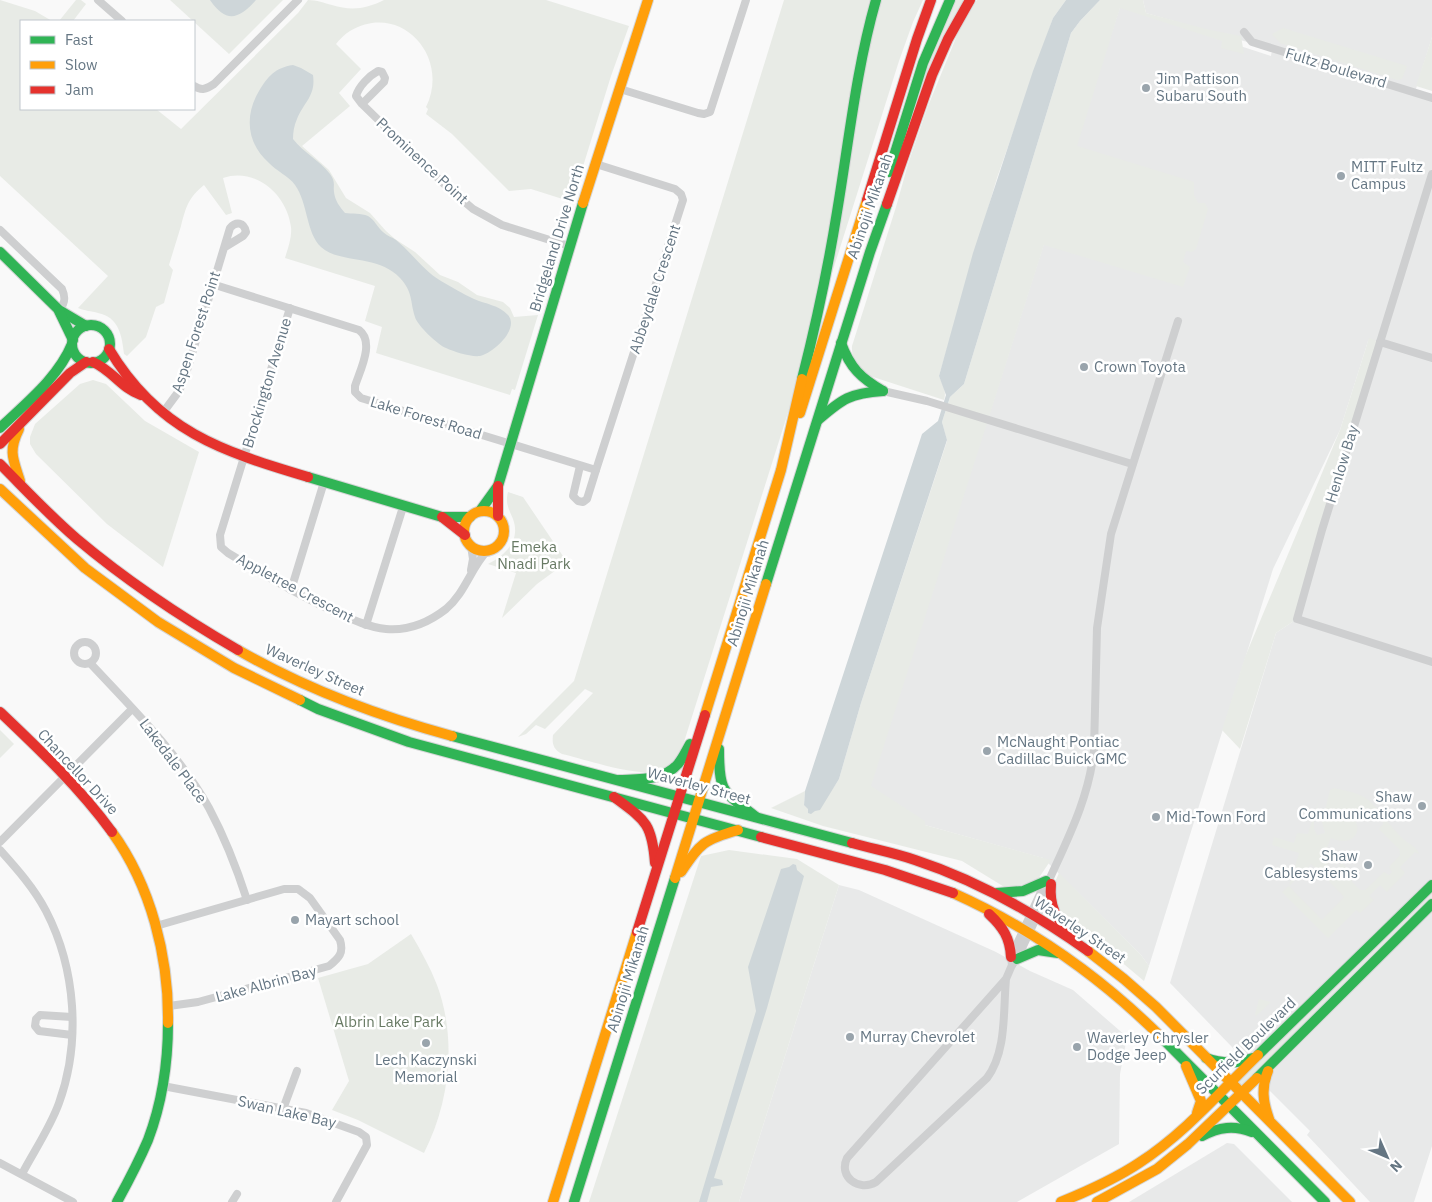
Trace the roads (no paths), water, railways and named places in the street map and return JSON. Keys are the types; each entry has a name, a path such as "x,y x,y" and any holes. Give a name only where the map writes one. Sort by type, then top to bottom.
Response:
{"main road":[{"name":"Bridgeland Drive North","path":"480,511 498,486 569,246 648,0"},
{"name":"Abinojii Mikanah","path":"553,1202 781,470 788,429 810,346 828,263 842,186 860,63 876,0"},
{"path":"781,470 914,48 931,0"},
{"path":"877,232 882,195 917,80 930,42 950,0"},
{"name":"Abinojii Mikanah","path":"574,1202 877,232 932,75 957,22 970,0"},
{"path":"0,252 59,310 86,326 97,326 106,332 110,340 109,349 104,357 89,362 70,374 0,444"},
{"path":"59,310 78,357 106,368 130,392 141,395"},
{"path":"0,428 65,360 77,332 86,326"},
{"path":"842,344 845,355 855,371 866,381 883,390"},
{"path":"109,349 116,362 141,395 162,414 206,441 244,458 403,507 442,517 470,517"},
{"path":"817,422 838,402 852,394 863,391 883,390"},
{"path":"0,417 15,412"},
{"path":"21,485 12,462 11,453 13,442 25,420"},
{"name":"Waverley Street","path":"0,464 76,537 138,587 202,630 279,672 336,698 397,720 915,860 993,893 1033,915 1088,951 1140,993 1350,1202"},
{"name":"Bridgeland Drive North","path":"498,486 498,516"},
{"name":"Waverley Street","path":"0,489 72,556 120,595 187,641 261,683 318,709 390,736 897,873 977,904 1061,953 1133,1008 1324,1202"},
{"path":"442,517 465,535 472,546 479,550 488,550 498,546 504,536 504,525 498,516 492,512 480,511 466,522 465,535"},
{"name":"Chancellor Drive","path":"0,712 93,805 122,847 139,880 156,926 164,962 169,1006 169,1042 162,1086 151,1131 142,1154 117,1202"},
{"path":"619,780 656,778 671,771 680,762 700,727"},
{"path":"720,735 720,772 725,792 733,801 756,817"},
{"path":"614,797 641,817 650,828 655,845 655,874"},
{"path":"674,881 701,845 716,837 738,830"},
{"path":"993,893 1013,894 1024,892 1049,881 1052,910 1059,922 1088,951"},
{"name":"Scurfield Boulevard","path":"1061,1202 1102,1186 1133,1169 1182,1131 1432,885"},
{"path":"977,904 1006,933 1013,960 1038,950 1061,953"},
{"name":"Scurfield Boulevard","path":"1097,1202 1157,1169 1188,1144 1242,1094 1432,904"},
{"path":"1204,1057 1229,1063 1244,1062 1258,1056"},
{"path":"1182,1058 1201,1101 1195,1117"},
{"path":"1270,1065 1263,1081 1262,1097 1270,1124"},
{"path":"1188,1144 1206,1133 1228,1126 1237,1127 1259,1136"}],"street":[{"path":"98,0 121,20"},
{"path":"195,86 205,89 214,84 298,0"},
{"path":"620,89 698,113 710,112 746,0"},
{"name":"Fultz Boulevard","path":"1244,32 1252,42 1432,98"},
{"name":"Prominence Point","path":"362,104 446,186 473,209 502,225 569,246"},
{"name":"Abbeydale Crescent","path":"580,466 573,488 573,496 578,501 583,502 587,499 683,200 681,194 675,189 596,164"},
{"name":"Henlow Bay","path":"1432,174 1322,530 1297,619 1432,662"},
{"path":"0,230 62,289 65,297 63,306 59,310"},
{"name":"Aspen Forest Point","path":"162,414 179,391 184,380 212,284 225,247"},
{"name":"Lake Forest Road","path":"212,284 362,332 366,337 366,348 355,386 355,392 361,398 510,444"},
{"name":"Brockington Avenue","path":"244,458 290,308"},
{"path":"1006,979 846,1158 844,1171 854,1183 865,1186 876,1182 988,1078 999,1058 1006,979 1077,820 1086,795 1092,767 1096,719 1097,628 1111,534 1178,322"},
{"path":"1380,342 1432,358"},
{"path":"883,390 927,400 1132,464"},
{"path":"510,444 596,470"},
{"name":"Appletree Crescent","path":"244,458 220,535 219,543 221,546 228,553 291,590 366,625 384,629 399,629 425,623 436,617 456,600 463,591 470,574 473,558 472,546"},
{"path":"291,590 324,482"},
{"path":"366,625 403,507"},
{"name":"Appletree Crescent","path":"470,574 488,550"},
{"name":"Lakedale Place","path":"90,663 175,759 208,807 225,842 247,900"},
{"path":"0,842 132,709"},
{"path":"0,850 35,892 56,931 68,973 72,1017 71,1052 58,1104 22,1174"},
{"name":"Lake Albrin Bay","path":"156,926 284,890 298,889 310,898 340,940 342,951 339,957 329,966 198,1002 169,1006"},
{"path":"72,1017 40,1015 36,1019 35,1026 39,1031 72,1035"},
{"path":"283,1109 296,1071"},
{"name":"Swan Lake Bay","path":"162,1086 306,1113 360,1132 366,1137 367,1145 336,1202"},
{"path":"0,1163 73,1202"},
{"path":"232,1202 237,1194"}],"place":[{"name":"Jim Pattison Subaru South","path":"1146,88"},
{"name":"MITT Fultz Campus","path":"1341,176"},
{"name":"Crown Toyota","path":"1084,367"},
{"name":"McNaught Pontiac Cadillac Buick GMC","path":"987,751"},
{"name":"Shaw Communications","path":"1422,806"},
{"name":"Mid-Town Ford","path":"1156,817"},
{"name":"Shaw Cablesystems","path":"1368,865"},
{"name":"Mayart school","path":"295,920"},
{"name":"Murray Chevrolet","path":"850,1037"},
{"name":"Lech Kaczynski Memorial","path":"426,1043"},
{"name":"Waverley Chrysler Dodge Jeep","path":"1077,1047"}],"park label":[{"name":"Emeka Nnadi Park","path":"534,556"},
{"name":"Albrin Lake Park","path":"389,1022"}]}
